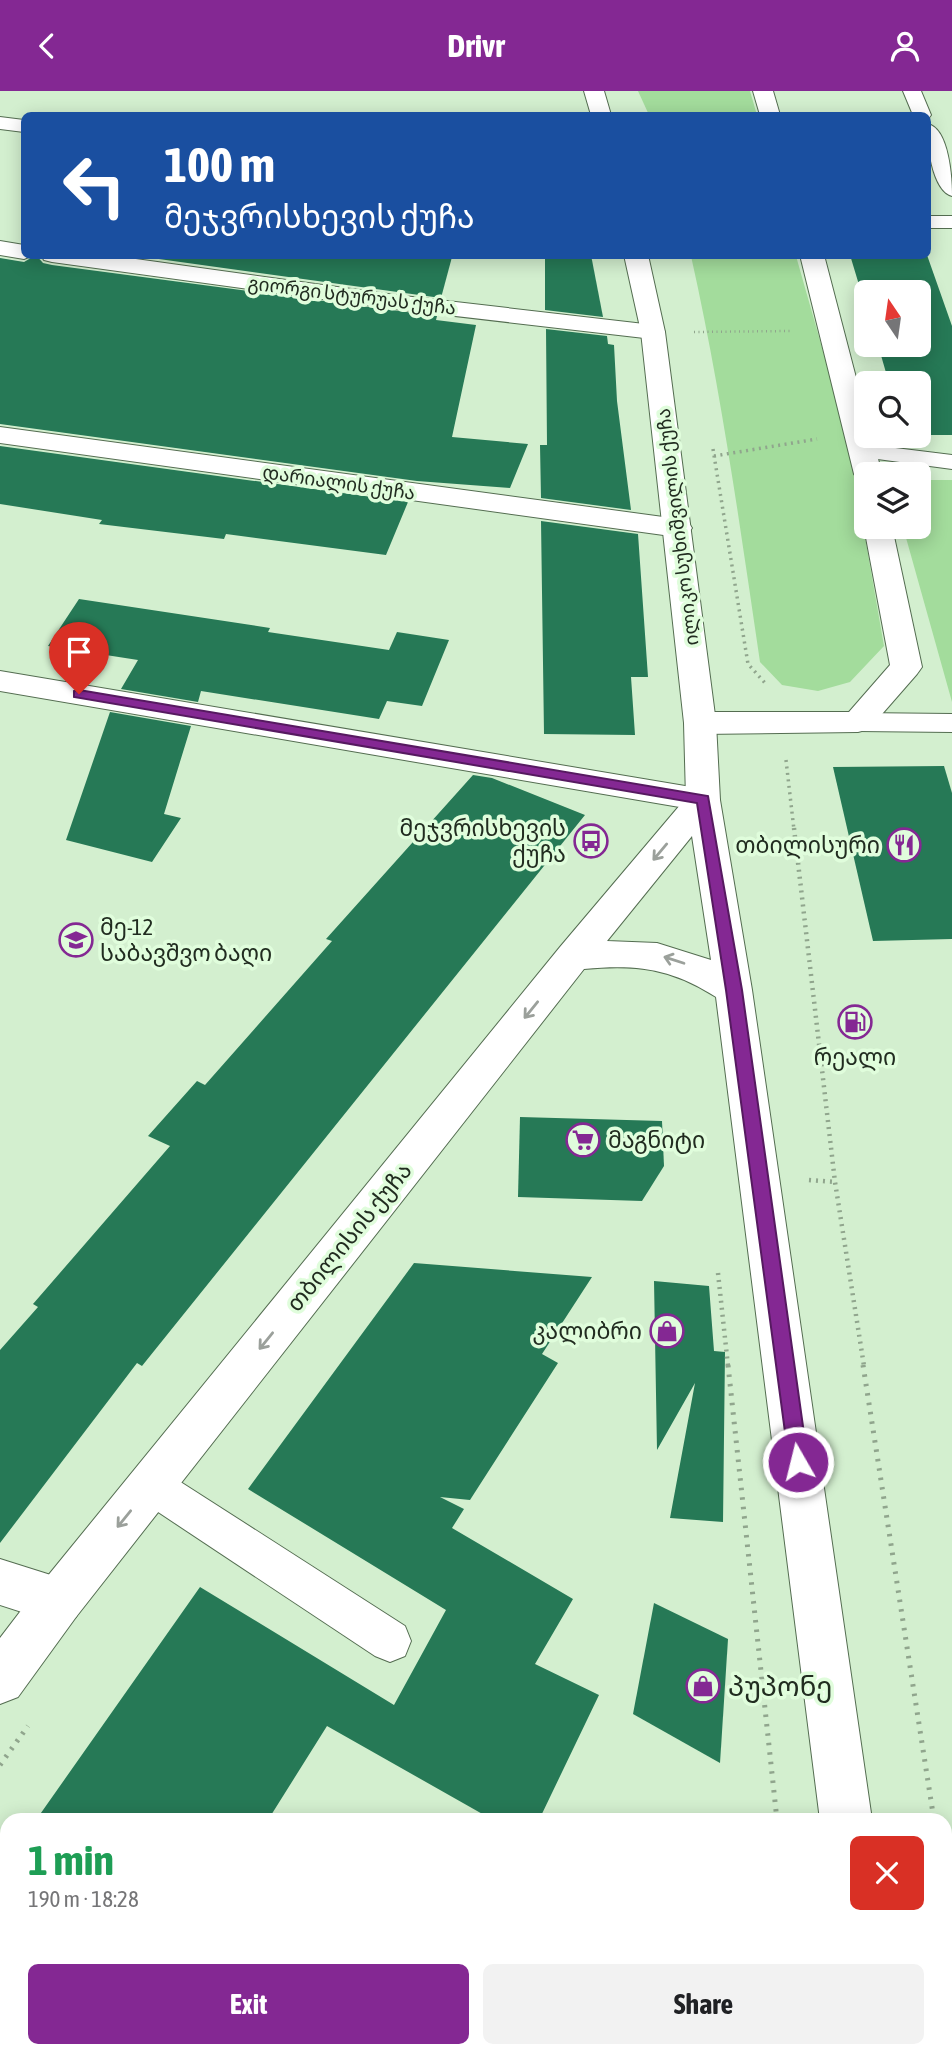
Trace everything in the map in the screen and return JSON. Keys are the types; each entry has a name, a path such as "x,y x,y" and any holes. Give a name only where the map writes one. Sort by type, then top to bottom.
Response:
{"street":[{"path":"594,91 600,112"},
{"path":"763,91 769,112"},
{"path":"0,123 21,126"},
{"path":"0,248 21,252"},
{"name":"გიორგი სტურუას ქუჩა","path":"81,259 377,300 653,332"},
{"name":"ილიკო სუხიშვილის ქუჩა","path":"637,259 653,332 700,723 704,800 734,990 845,1813"},
{"path":"813,259 863,452"},
{"name":"დარიალის ქუჩა","path":"0,435 678,529"},
{"path":"700,723 858,722 906,667 880,539"},
{"path":"0,681 704,800"},
{"name":"თბილისის ქუჩა","path":"0,1679 151,1485 573,957 704,800"},
{"path":"573,957 618,951 664,957 706,971 734,990"},
{"path":"0,1582 59,1601"}],"lane":[{"path":"912,91 921,112"},
{"path":"931,137 952,190"},
{"path":"931,222 952,222"},
{"path":"863,452 952,462"},
{"path":"858,722 952,723"},
{"path":"151,1485 390,1640"}],"path":[{"path":"691,319 695,344"},
{"path":"693,332 832,331"},
{"path":"712,444 748,664 775,694 782,723 835,1182 933,1813"},
{"path":"714,456 863,452"},
{"path":"717,1268 775,1813"},
{"path":"0,1765 32,1721"}],"green space":[{"path":"638,91 750,91 756,112 648,112"},
{"path":"692,259 797,259 848,439 854,474 854,539 865,539 884,646 850,682 818,691 782,685 760,662 721,407"},
{"path":"931,480 952,480 952,702 906,539 931,539"}],"building":[{"path":"0,258 24,262 40,259 52,265 437,316 436,320 476,325 452,437 528,444 510,488 417,481 0,424"},
{"path":"159,259 451,259 441,298"},
{"path":"545,259 592,259 603,317 545,310"},
{"path":"851,259 928,259 952,326 952,435 931,435 931,371 886,371 881,357 931,357 931,280 858,280"},
{"path":"546,329 607,336 608,344 614,345 617,401 631,510 541,498 540,445 547,445"},
{"path":"0,446 408,502 386,555 226,534 224,539 99,524 102,520 0,504"},
{"path":"541,521 638,534 648,677 631,677 635,735 544,734"},
{"path":"79,599 270,628 268,632 389,650 397,632 449,640 422,706 387,701 379,719 201,691 198,702 121,689 138,660 48,646"},
{"path":"110,712 191,726 164,814 181,818 152,862 66,840"},
{"path":"944,766 952,793 952,939 873,941 833,767"},
{"path":"473,775 492,778 585,815 142,1366 137,1363 0,1543 0,1350 38,1307 33,1304 170,1146 148,1136 197,1081 205,1085 332,941 326,939"},
{"path":"520,1117 662,1121 664,1166 642,1201 518,1197"},
{"path":"414,1263 592,1277 542,1354 558,1363 470,1500 440,1497 464,1509 452,1528 573,1599 535,1664 599,1695 542,1813 481,1813 327,1726 272,1813 41,1813 200,1587 394,1705 446,1610 248,1489"},
{"path":"654,1281 709,1286 714,1351 725,1352 723,1522 670,1518 695,1383 657,1450"},
{"path":"654,1603 728,1639 720,1763 633,1714"}],"place":[{"name":"მეჯვრისხევის ქუჩა","path":"591,841"},
{"name":"თბილისური","path":"904,845"},
{"name":"მე-12 საბავშვო ბაღი","path":"76,940"},
{"name":"რეალი","path":"855,1022"},
{"name":"მაგნიტი","path":"583,1140"},
{"name":"კალიბრი","path":"667,1331"},
{"name":"პუპონე","path":"703,1686"}],"route":[{"path":"79,694 704,800 734,990 798,1462"}]}
